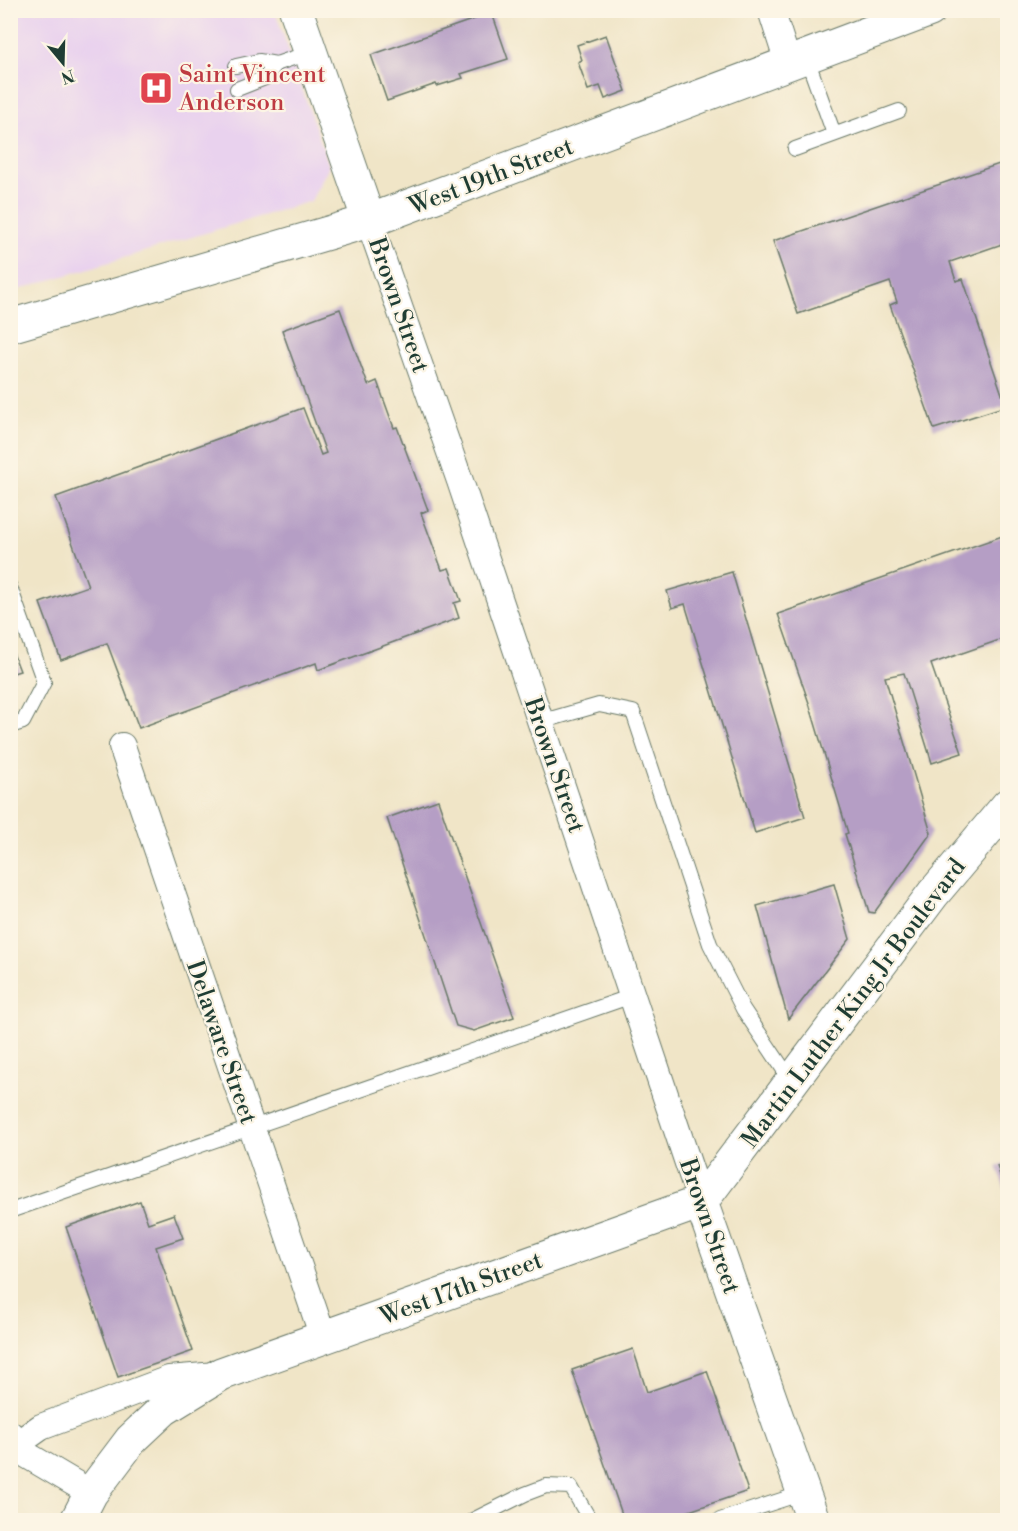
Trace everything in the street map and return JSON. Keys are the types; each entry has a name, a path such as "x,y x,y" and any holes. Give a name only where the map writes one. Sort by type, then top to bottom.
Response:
{"main road":[{"name":"Brown Street","path":"296,10 369,221"},
{"name":"West 19th Street","path":"10,327 369,221 930,10"},
{"name":"Martin Luther King Jr Boulevard","path":"701,1202 933,894 1008,805"},
{"name":"Brown Street","path":"701,1202 809,1507"},
{"name":"West 17th Street","path":"84,1507 131,1440 164,1408 221,1374 701,1202"}],"street":[{"path":"771,10 797,60"},
{"name":"Brown Street","path":"369,221 460,481 701,1202"},
{"name":"Delaware Street","path":"122,746 323,1338"},
{"name":"West 17th Street","path":"12,1444 41,1427 169,1379 221,1374"},
{"path":"12,1444 84,1507"}],"lane":[{"path":"236,66 259,61 276,64 311,52"},
{"path":"797,60 834,134"},
{"path":"237,89 265,78 276,64"},
{"path":"795,149 899,111"},
{"path":"10,587 44,682 23,722 10,726"},
{"path":"540,722 599,705 633,712 710,944 742,1009 792,1082"},
{"path":"10,1211 632,996"},
{"path":"473,1521 525,1494 546,1486 571,1487 590,1521"},
{"path":"720,1521 809,1507"}],"shaded area":[{"name":"Saint Vincent Anderson","path":"11,11 275,11 329,166 311,201 11,292"}],"building":[{"path":"492,13 508,59 461,74 463,78 437,86 436,84 387,101 371,55"},
{"path":"606,35 626,91 605,99 600,86 588,90 578,62 582,60 577,45"},
{"path":"1008,161 1008,242 950,262 956,281 963,279 1006,406 934,429 890,305 897,302 890,282 798,314 773,241"},
{"path":"340,309 368,385 377,381 394,428 397,427 428,510 421,513 442,570 449,568 461,601 454,603 459,618 318,670 316,663 139,728 107,643 61,660 40,603 88,586 56,497 303,408 321,455 326,453 282,330"},
{"path":"1008,534 1008,637 931,664 962,753 932,763 904,673 885,677 931,833 874,913 869,912 809,703 778,614"},
{"path":"732,572 805,817 755,833 685,604 672,608 667,591"},
{"path":"10,645 20,671 10,674"},
{"path":"438,800 514,1017 474,1031 456,1026 387,818"},
{"path":"834,884 850,939 788,1019 757,906"},
{"path":"1008,1162 1008,1190 1005,1190 997,1166"},
{"path":"140,1201 148,1223 174,1214 183,1238 156,1247 193,1351 118,1377 66,1227"},
{"path":"633,1349 647,1392 707,1371 748,1491 663,1520 624,1520 572,1370"}],"place":[{"name":"Saint Vincent Anderson","path":"156,88"}]}
